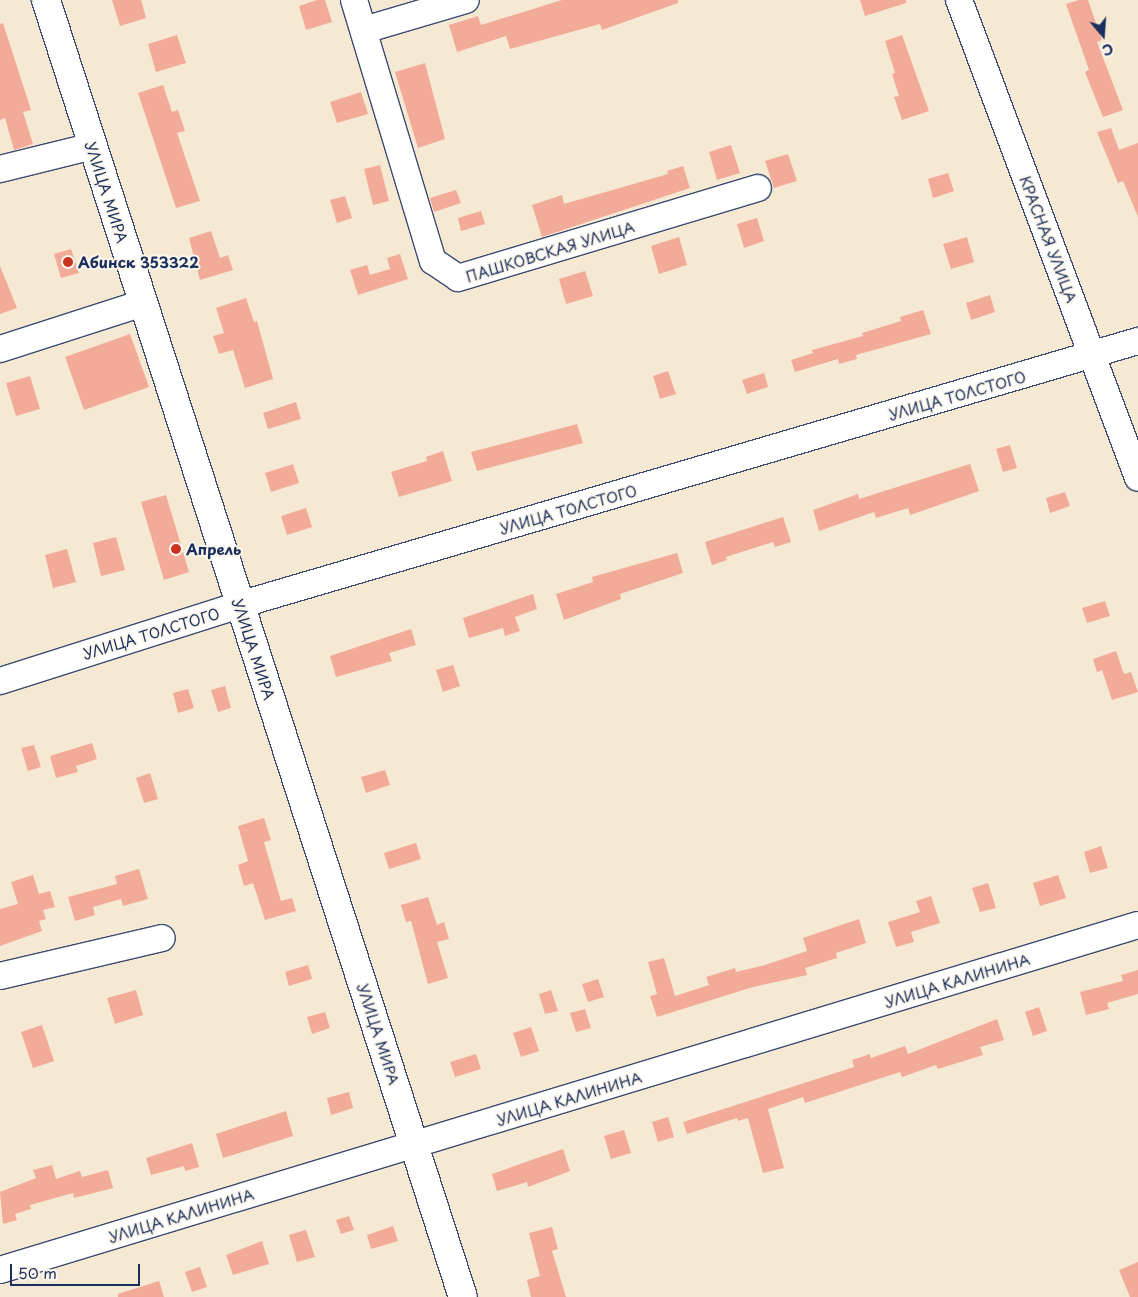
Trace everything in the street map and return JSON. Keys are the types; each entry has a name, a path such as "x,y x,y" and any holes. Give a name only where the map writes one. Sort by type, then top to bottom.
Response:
{"main road":[{"name":"УЛИЦА МИРА","path":"46,0 239,605 464,1297"}],"street":[{"name":"ПАШКОВСКАЯ УЛИЦА","path":"354,0 433,261 458,278 758,188"},
{"path":"364,30 466,0"},
{"name":"КРАСНАЯ УЛИЦА","path":"959,0 1094,355 1138,478"},
{"path":"0,169 93,146"},
{"path":"0,349 143,303"},
{"name":"УЛИЦА ТОЛСТОГО","path":"0,680 239,605 1138,342"},
{"name":"УЛИЦА КАЛИНИНА","path":"0,1270 1138,925"},
{"path":"0,976 162,938"}],"building":[{"path":"112,0 141,0 146,18 120,26"},
{"path":"317,0 325,0 332,22 306,30 299,6"},
{"path":"562,0 678,0 678,3 602,30 600,24 510,49 506,36 457,52 449,25 478,16 481,25"},
{"path":"860,0 906,0 906,3 865,16"},
{"path":"1079,0 1088,0 1102,40 1097,42 1123,110 1103,117 1085,72 1089,70 1066,4"},
{"path":"3,23 31,110 23,112 33,144 14,150 5,118 0,120 0,24"},
{"path":"177,35 186,63 156,72 148,44"},
{"path":"902,35 929,111 902,120 894,97 899,96 892,74 895,73 885,41"},
{"path":"425,63 445,139 418,148 395,72"},
{"path":"163,85 172,112 178,110 185,131 177,133 200,201 176,208 138,93"},
{"path":"361,92 368,114 337,123 330,102"},
{"path":"1111,128 1119,150 1138,143 1138,217 1123,181 1118,183 1097,132"},
{"path":"731,145 740,173 717,180 709,152"},
{"path":"788,154 797,181 774,188 765,161"},
{"path":"380,165 389,201 373,205 364,169"},
{"path":"683,166 690,188 542,237 532,205 562,195 564,204 668,174 667,171"},
{"path":"948,173 954,191 933,198 928,179"},
{"path":"456,190 461,203 434,212 430,198"},
{"path":"345,196 352,218 337,223 330,200"},
{"path":"481,211 485,224 461,231 458,218"},
{"path":"757,218 764,241 744,248 737,224"},
{"path":"211,231 220,258 228,255 233,270 200,280 189,238"},
{"path":"679,237 687,265 659,274 651,246"},
{"path":"967,237 974,262 951,269 943,244"},
{"path":"71,249 79,273 61,278 54,254"},
{"path":"400,254 408,279 358,295 350,270 367,265 370,275 390,269 387,258"},
{"path":"0,266 17,308 0,314"},
{"path":"585,271 593,296 566,304 559,279"},
{"path":"990,295 995,312 971,320 966,303"},
{"path":"246,298 254,322 257,321 273,379 245,388 233,350 219,354 213,336 224,333 216,308"},
{"path":"923,310 931,334 856,355 857,359 839,364 838,359 795,372 791,360 813,353 812,350 863,336 862,333 901,321 900,317"},
{"path":"130,334 149,387 84,410 65,357"},
{"path":"668,371 676,394 660,399 653,376"},
{"path":"764,373 768,387 747,394 742,380"},
{"path":"30,376 40,409 16,416 6,383"},
{"path":"296,402 301,419 268,429 263,413"},
{"path":"577,424 583,443 477,471 471,452"},
{"path":"1010,445 1017,468 1003,472 996,449"},
{"path":"443,451 452,481 399,497 391,472 427,461 426,457"},
{"path":"293,464 299,483 271,492 265,473"},
{"path":"970,464 979,491 910,515 908,508 876,518 874,512 819,531 813,510 858,494 859,499"},
{"path":"1065,492 1070,506 1050,513 1046,498"},
{"path":"166,495 189,572 164,580 141,502"},
{"path":"306,508 312,527 287,535 281,516"},
{"path":"783,517 791,542 775,547 773,542 726,557 727,560 712,565 705,542"},
{"path":"116,537 125,570 101,576 93,543"},
{"path":"67,549 76,582 53,588 45,555"},
{"path":"677,553 683,573 620,594 621,599 564,620 556,594 593,582 592,577"},
{"path":"533,594 537,609 515,617 520,631 505,636 503,628 469,638 463,618"},
{"path":"1105,601 1110,616 1087,623 1082,608"},
{"path":"411,629 416,645 389,653 392,661 336,677 330,656"},
{"path":"1116,651 1124,674 1131,672 1138,692 1112,700 1102,670 1097,672 1093,659"},
{"path":"453,665 460,686 443,692 436,670"},
{"path":"225,686 231,708 218,712 211,690"},
{"path":"188,689 194,708 178,713 173,693"},
{"path":"92,743 97,759 76,766 78,772 56,778 50,756"},
{"path":"34,745 41,767 28,771 21,748"},
{"path":"385,770 390,785 366,793 361,777"},
{"path":"150,773 158,799 144,803 136,778"},
{"path":"264,818 271,840 264,842 281,901 292,898 296,911 265,920 253,883 244,886 238,865 248,861 238,826"},
{"path":"416,843 421,859 389,869 384,853"},
{"path":"1101,846 1108,868 1090,873 1084,852"},
{"path":"139,869 148,899 123,906 121,899 93,907 95,915 75,921 68,897 117,884 115,876"},
{"path":"33,875 39,894 50,891 55,907 43,910 46,919 39,921 42,931 0,946 0,909 18,904 11,882"},
{"path":"1058,875 1066,898 1040,906 1033,883"},
{"path":"988,883 996,908 980,912 972,888"},
{"path":"931,896 940,923 911,932 914,942 896,947 888,922 920,912 916,901"},
{"path":"428,897 437,925 444,922 449,939 437,942 448,978 428,984 411,921 406,922 401,905"},
{"path":"859,919 866,943 836,953 837,958 805,968 807,975 753,987 657,1017 650,996 657,994 648,962 664,958 675,996 709,985 706,977 735,968 736,972 765,965 807,951 803,938"},
{"path":"308,965 312,979 289,986 285,972"},
{"path":"1138,970 1138,994 1107,1003 1109,1009 1086,1015 1080,992 1123,981 1121,975"},
{"path":"598,979 604,997 588,1002 582,984"},
{"path":"136,990 143,1015 115,1024 107,998"},
{"path":"551,990 558,1011 545,1014 539,994"},
{"path":"1039,1007 1047,1031 1033,1036 1025,1012"},
{"path":"585,1009 591,1028 576,1032 570,1013"},
{"path":"325,1012 330,1028 312,1034 307,1017"},
{"path":"997,1019 1004,1040 980,1047 983,1055 938,1069 936,1065 902,1077 900,1072 805,1103 803,1097 768,1109 784,1168 763,1173 748,1118 738,1121 737,1118 687,1134 683,1122 854,1067 852,1060 870,1054 871,1058 905,1046 908,1054"},
{"path":"42,1025 54,1061 33,1068 21,1032"},
{"path":"531,1027 539,1051 521,1057 513,1033"},
{"path":"476,1054 481,1069 455,1077 450,1062"},
{"path":"349,1092 353,1108 331,1115 327,1098"},
{"path":"286,1111 293,1136 223,1158 216,1134"},
{"path":"668,1117 674,1137 658,1142 652,1122"},
{"path":"624,1130 631,1153 611,1159 604,1136"},
{"path":"192,1143 199,1167 185,1171 184,1166 151,1175 146,1158"},
{"path":"563,1149 570,1171 528,1187 527,1182 497,1191 492,1174"},
{"path":"52,1165 56,1179 80,1171 82,1177 108,1170 113,1188 74,1198 73,1193 30,1205 31,1209 15,1214 17,1220 3,1224 0,1192 36,1178 33,1170"},
{"path":"349,1216 354,1230 341,1234 336,1220"},
{"path":"393,1226 398,1241 371,1249 367,1235"},
{"path":"552,1227 558,1249 552,1251 566,1297 531,1297 527,1280 540,1276 529,1233"},
{"path":"306,1230 315,1257 297,1262 289,1235"},
{"path":"262,1241 269,1264 233,1275 226,1255"},
{"path":"1138,1262 1138,1297 1130,1297 1119,1270"},
{"path":"200,1267 207,1287 192,1292 185,1272"},
{"path":"159,1281 164,1297 118,1297 118,1294"}],"place":[{"name":"Абинск 353322","path":"68,262"},
{"name":"Апрель","path":"176,549"}]}
